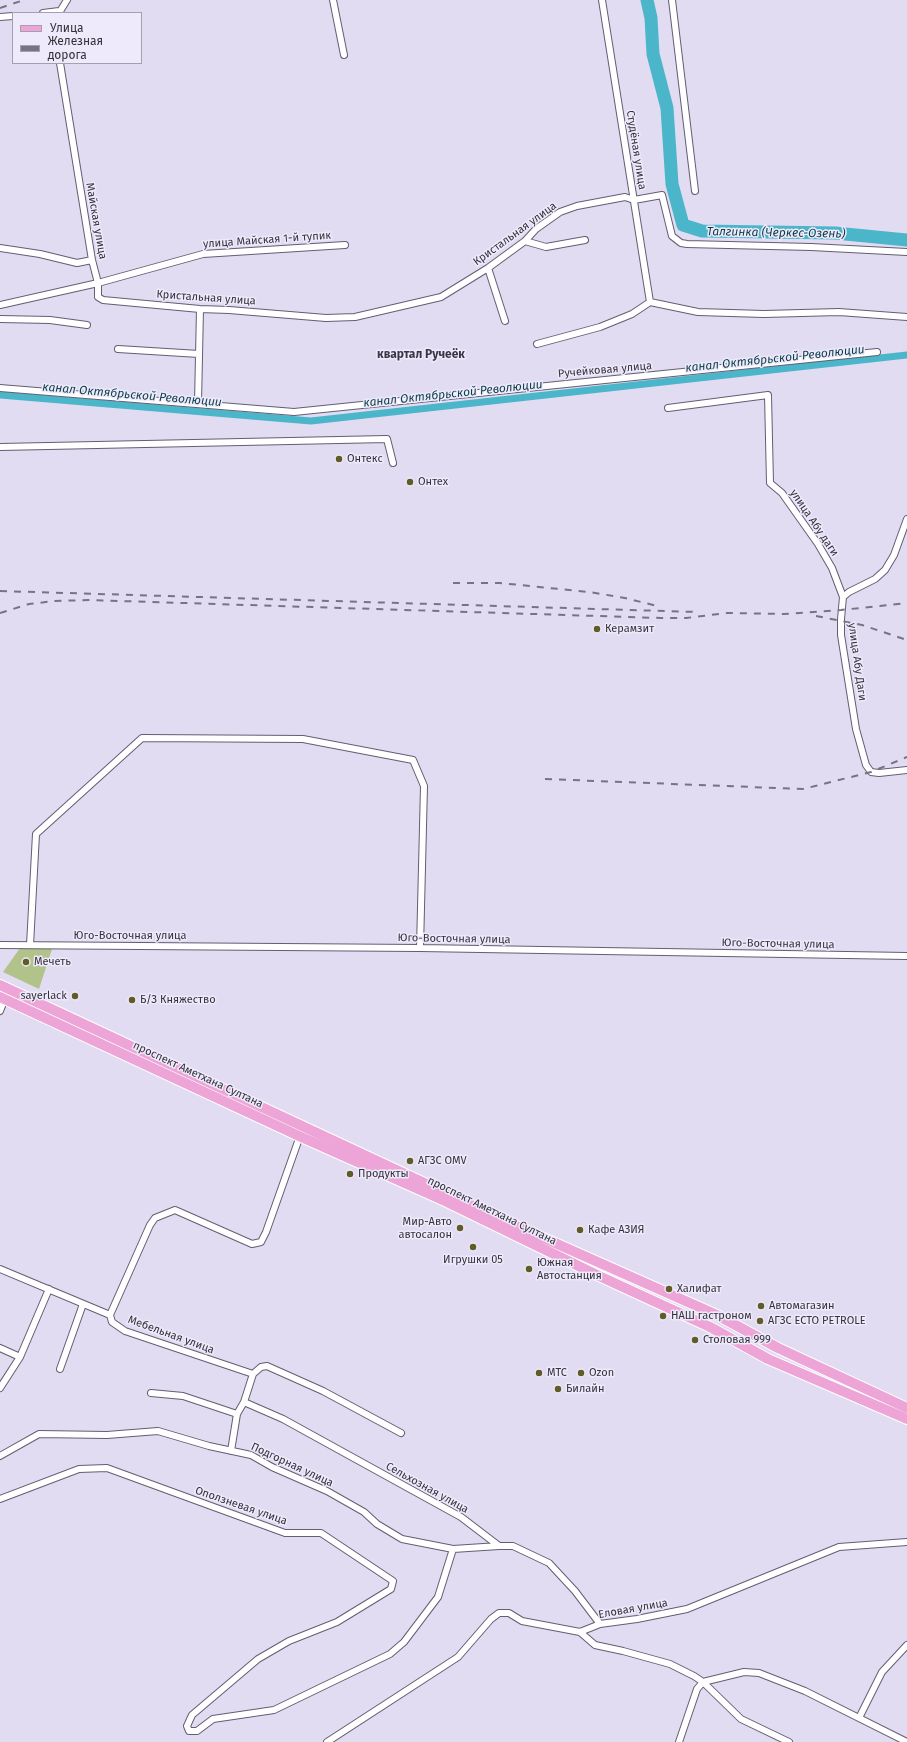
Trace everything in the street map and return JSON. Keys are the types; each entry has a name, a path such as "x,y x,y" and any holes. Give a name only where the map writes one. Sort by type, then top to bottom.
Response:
{"main road":[{"path":"3,993 302,1131 717,1315 778,1348 907,1408"},
{"name":"проспект Аметхана Султана","path":"302,1131 599,1276 710,1327 768,1359 907,1419"}],"street":[{"path":"59,12 66,0"},
{"path":"333,0 344,55"},
{"name":"Студёная улица","path":"602,0 650,302"},
{"path":"672,0 695,191"},
{"path":"0,17 12,16"},
{"name":"Майская улица","path":"60,64 92,260 98,283"},
{"name":"Кристальная улица","path":"98,283 98,297 103,300 200,310 229,310 326,318 355,316 441,297 488,268 525,241 536,229 560,212 577,206 625,197 634,200 662,195 672,236 681,243 811,246 907,252"},
{"path":"525,241 546,246 585,240"},
{"name":"улица Майская 1-й тупик","path":"98,283 203,254 344,245"},
{"path":"0,248 40,254 77,263 92,260"},
{"path":"488,268 505,321"},
{"path":"0,305 98,283"},
{"path":"537,344 600,327 632,314 650,302 698,312 764,314 839,312 907,317"},
{"path":"198,403 200,310"},
{"path":"0,319 50,320 87,325"},
{"path":"118,349 199,354"},
{"name":"Ручейковая улица","path":"0,388 294,412 877,352"},
{"name":"улица Абу даги","path":"668,408 768,395 770,484 782,493 818,544 832,568 843,597"},
{"path":"0,447 387,439 393,463"},
{"path":"843,597 849,592 875,579 885,570 894,556 907,519"},
{"name":"улица Абу Даги","path":"843,597 841,635 856,729 866,765 871,772 879,773 907,770"},
{"path":"30,945 36,834 142,738 303,738 413,760 424,786 420,948"},
{"name":"Юго-Восточная улица","path":"0,945 420,948 907,956"},
{"path":"0,1011 3,993"},
{"path":"110,1315 150,1225 155,1218 175,1210 252,1244 261,1242 266,1232 302,1131"},
{"name":"Мебельная улица","path":"0,1269 110,1315 112,1322 125,1331 253,1374"},
{"path":"0,1388 20,1357 49,1289"},
{"path":"60,1369 83,1304"},
{"path":"0,1348 20,1357"},
{"path":"231,1451 237,1414 244,1402 253,1374 261,1367 268,1366 323,1390 401,1433"},
{"path":"152,1393 183,1396 237,1414"},
{"name":"Сельхозная улица","path":"244,1402 283,1419 461,1517 499,1546 513,1546 549,1563 575,1590 600,1624"},
{"name":"Подгорная улица","path":"0,1456 39,1434 107,1435 158,1431 231,1451 252,1455 272,1467 327,1491 364,1512 377,1524 402,1539 453,1549 499,1546"},
{"name":"Оползневая улица","path":"0,1499 79,1469 108,1468 285,1533 321,1533 393,1581 391,1589 337,1622 289,1641 258,1659 192,1715 187,1726 189,1731 197,1731 213,1719 274,1710 390,1654 404,1642 438,1597 453,1549"},
{"name":"Еловая улица","path":"580,1632 600,1624 637,1619 687,1609 839,1547 907,1542"},
{"path":"327,1742 458,1657 491,1619 500,1613 508,1613 522,1621 580,1632 596,1645 670,1664 703,1682 741,1719 789,1742"},
{"path":"859,1718 882,1672 907,1645"},
{"path":"679,1742 697,1689 703,1682 744,1672 759,1673 805,1691 859,1718 894,1739 907,1742"}],"green space":[{"path":"20,948 52,949 39,989 3,972"}],"waterway":[{"name":"Талгинка (Черкес-Озень)","path":"647,0 651,18 653,54 667,108 672,184 683,225 702,231 835,233 907,240"},
{"name":"канал Октябрьской Революции","path":"0,395 311,421 907,355"}],"railway":[{"path":"0,8 24,0"},
{"path":"453,583 500,583 589,592 625,598 661,607"},
{"path":"0,591 697,612"},
{"path":"0,613 29,604 55,601 88,600 686,618 727,613 784,614 907,603"},
{"path":"816,616 862,625 907,640"},
{"path":"545,779 803,789 871,772 907,757"}],"place":[{"name":"Онтекс","path":"339,459"},
{"name":"Онтех","path":"410,482"},
{"name":"Керамзит","path":"597,629"},
{"name":"Мечеть","path":"26,962"},
{"name":"sayerlack","path":"75,996"},
{"name":"Б/З Княжество","path":"132,1000"},
{"name":"АГЗС OMV","path":"410,1161"},
{"name":"Продукты","path":"350,1174"},
{"name":"Мир-Авто автосалон","path":"460,1228"},
{"name":"Кафе АЗИЯ","path":"580,1230"},
{"name":"Игрушки 05","path":"473,1247"},
{"name":"Южная Автостанция","path":"529,1269"},
{"name":"Халифат","path":"669,1289"},
{"name":"Автомагазин","path":"761,1306"},
{"name":"НАШ гастроном","path":"663,1316"},
{"name":"АГЗС ECTO PETROLE","path":"760,1321"},
{"name":"Столовая 999","path":"695,1340"},
{"name":"МТС","path":"539,1373"},
{"name":"Ozon","path":"581,1373"},
{"name":"Билайн","path":"558,1389"}],"district":[{"name":"квартал Ручеёк","path":"421,355"}]}
